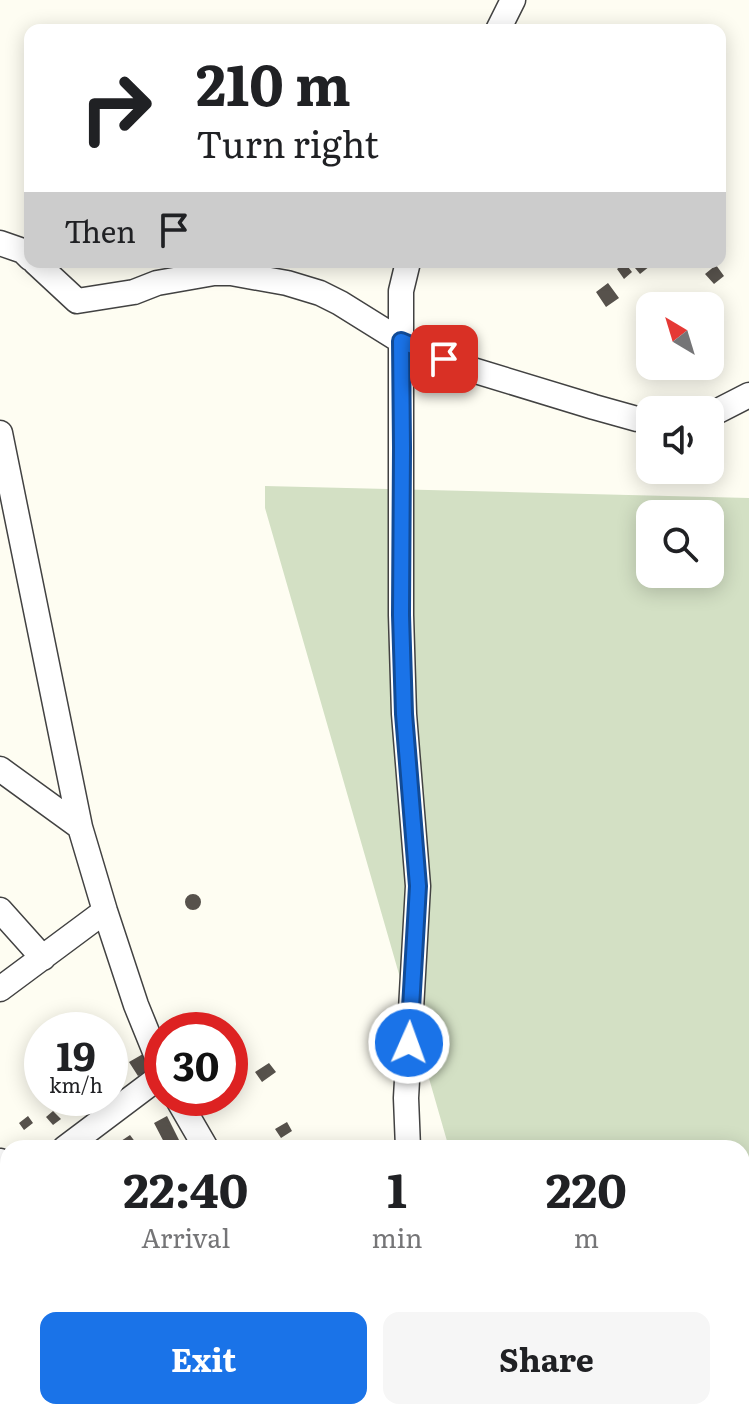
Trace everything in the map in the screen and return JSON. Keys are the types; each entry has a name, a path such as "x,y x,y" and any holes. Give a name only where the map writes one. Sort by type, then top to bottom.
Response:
{"street":[{"path":"501,24 513,0"},
{"path":"0,243 24,252"},
{"path":"41,268 77,301 134,292 157,283 214,273 287,283 320,293 401,341 466,368 636,418"},
{"path":"407,268 401,291 401,615 404,714 418,886 407,1082 408,1140"},
{"path":"724,408 749,395"},
{"path":"0,433 80,827 144,1026"},
{"path":"0,769 80,827"},
{"path":"0,910 43,958"},
{"path":"0,989 105,911"},
{"path":"75,1140 144,1086"},
{"path":"187,1116 201,1140"}],"green space":[{"path":"265,486 749,498 749,1140 447,1140 265,508"}],"building":[{"path":"629,268 632,272 624,279 617,269"},
{"path":"712,268 718,268 724,276 714,284 705,274"},
{"path":"608,283 619,298 606,307 596,292"},
{"path":"193,894 199,896 199,908 193,910 187,908 185,902 187,896"},
{"path":"143,1054 144,1073 138,1076 129,1062"},
{"path":"269,1063 276,1072 262,1082 255,1072"},
{"path":"28,1116 33,1123 24,1130 19,1123"},
{"path":"58,1116 61,1119 53,1125 46,1117"},
{"path":"167,1116 179,1140 163,1140 154,1123"},
{"path":"287,1122 292,1131 281,1138 275,1129"}],"route":[{"path":"409,1043 418,886 404,714 401,341 444,359"}]}
